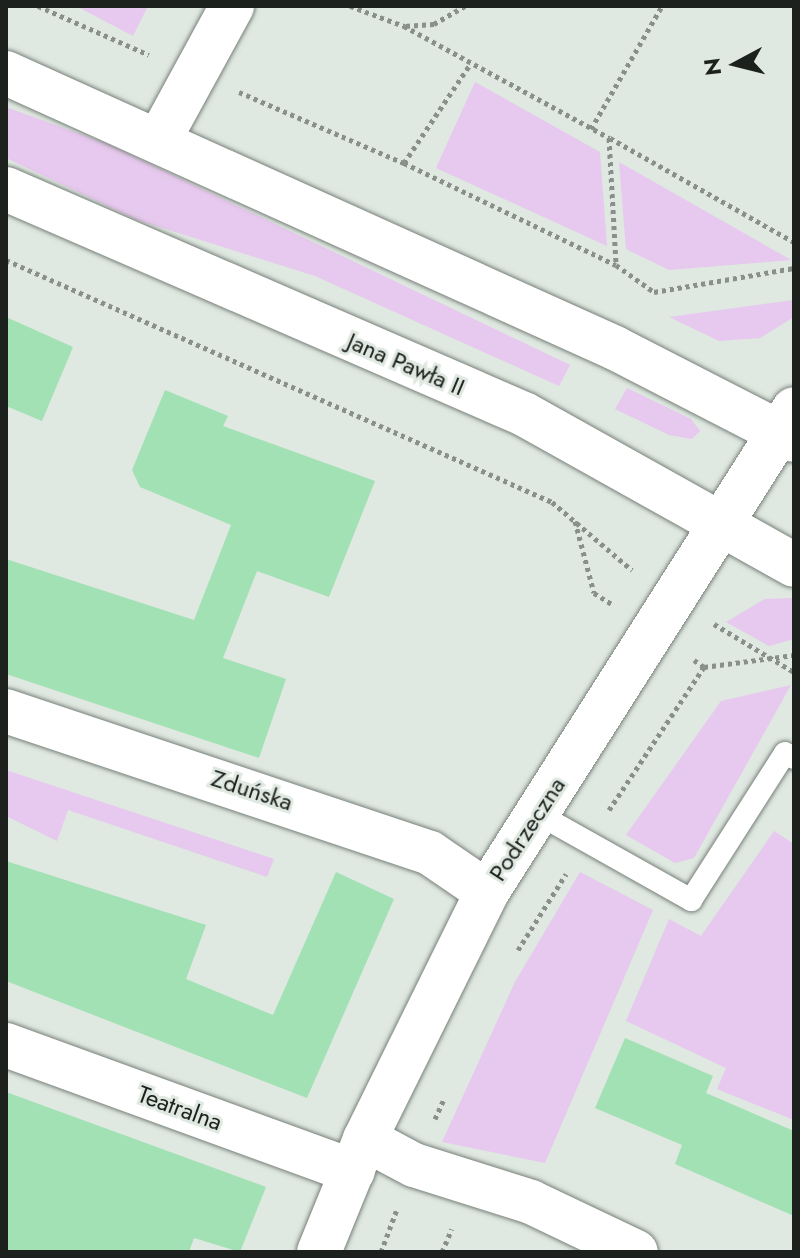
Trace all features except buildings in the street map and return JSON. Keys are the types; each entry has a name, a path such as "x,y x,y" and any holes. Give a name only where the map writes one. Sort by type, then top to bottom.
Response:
{"street":[{"path":"159,140 232,6"},
{"path":"6,73 789,427"},
{"name":"Jana Pawła II","path":"6,189 524,414 794,565"},
{"name":"Podrzeczna","path":"319,1252 359,1155 487,892 675,600 721,522 789,427"},
{"name":"Zduńska","path":"6,711 430,853 487,892"},
{"name":"Teatralna","path":"6,1045 359,1155 414,1165 531,1202 636,1252"}],"lane":[{"path":"538,814 691,900 785,753 794,758"}],"path":[{"path":"38,6 404,163 616,265 654,292 794,268"},
{"path":"350,6 404,26 469,66 609,138 794,242"},
{"path":"404,26 434,24 465,6"},
{"path":"591,129 662,6"},
{"path":"404,163 469,66"},
{"path":"609,138 616,265"},
{"path":"6,260 552,502 675,600 794,672"},
{"path":"511,962 704,667 794,655"},
{"path":"381,1252 414,1165 450,1087"}],"shaded area":[{"path":"76,6 148,6 133,36"},
{"path":"475,82 600,152 607,246 436,168"},
{"path":"6,107 108,144 570,365 559,386 315,276 137,220 6,158"},
{"path":"619,162 791,260 669,270 626,249"},
{"path":"794,300 794,317 760,338 719,341 669,317"},
{"path":"627,388 691,419 700,431 692,439 669,435 615,409"},
{"path":"794,598 794,639 769,646 726,622 765,599"},
{"path":"791,685 694,858 675,863 626,835 721,701"},
{"path":"6,770 274,859 267,877 68,810 57,841 6,816"},
{"path":"774,831 794,844 794,1120 717,1089 726,1068 626,1021 669,919 701,936"},
{"path":"580,872 653,910 545,1163 442,1142 515,982"}]}
